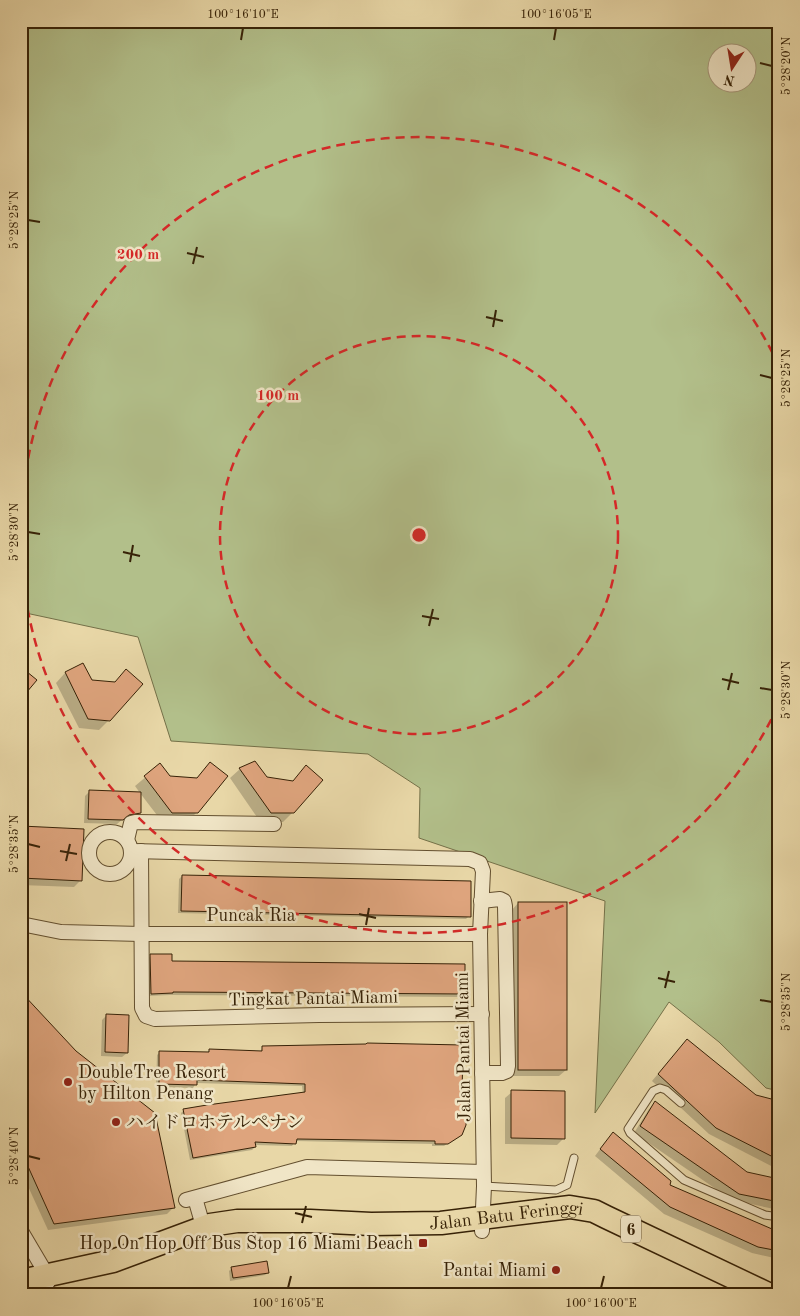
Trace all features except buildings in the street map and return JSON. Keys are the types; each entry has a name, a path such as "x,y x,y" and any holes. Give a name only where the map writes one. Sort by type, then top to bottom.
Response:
{"main road":[{"name":"Jalan Batu Feringgi","path":"21,1281 48,1279 116,1268 205,1231 245,1228 380,1235 442,1235 482,1224 565,1207 594,1211 770,1295"},
{"name":"Jalan Batu Feringgi","path":"482,1224 562,1220 592,1222 640,1241 751,1295"},
{"name":"Jalan Batu Feringgi","path":"21,1289 48,1279"}],"street":[{"path":"141,934 131,823 274,824"},
{"name":"Jalan Pantai Miami","path":"133,847 470,859 480,863 483,871 480,934 484,1179 482,1224"},
{"path":"481,900 500,899 504,901 505,906 508,1066 507,1072 482,1073"},
{"name":"Puncak Ria","path":"21,924 61,932 141,934 480,934"},
{"name":"Tingkat Pantai Miami","path":"141,934 142,1008 146,1016 155,1019 482,1014"},
{"path":"205,1231 190,1199 306,1167 484,1179"},
{"path":"21,1231 48,1279"}],"lane":[{"path":"681,1103 666,1090 660,1088 654,1090 628,1129 684,1180 765,1215 779,1217"},
{"path":"484,1179 556,1190 567,1185 574,1158"}],"green space":[{"path":"21,21 779,21 779,1091 766,1088 719,1042 669,1002 595,1113 605,901 419,838 420,788 368,754 171,741 138,637 21,612"}],"place":[{"name":"DoubleTree Resort by Hilton Penang","path":"68,1082"},
{"name":"ハイドロホテルペナン","path":"116,1122"},
{"name":"Hop On Hop Off Bus Stop 16 Miami Beach","path":"423,1243"},
{"name":"Pantai Miami","path":"556,1270"}]}
